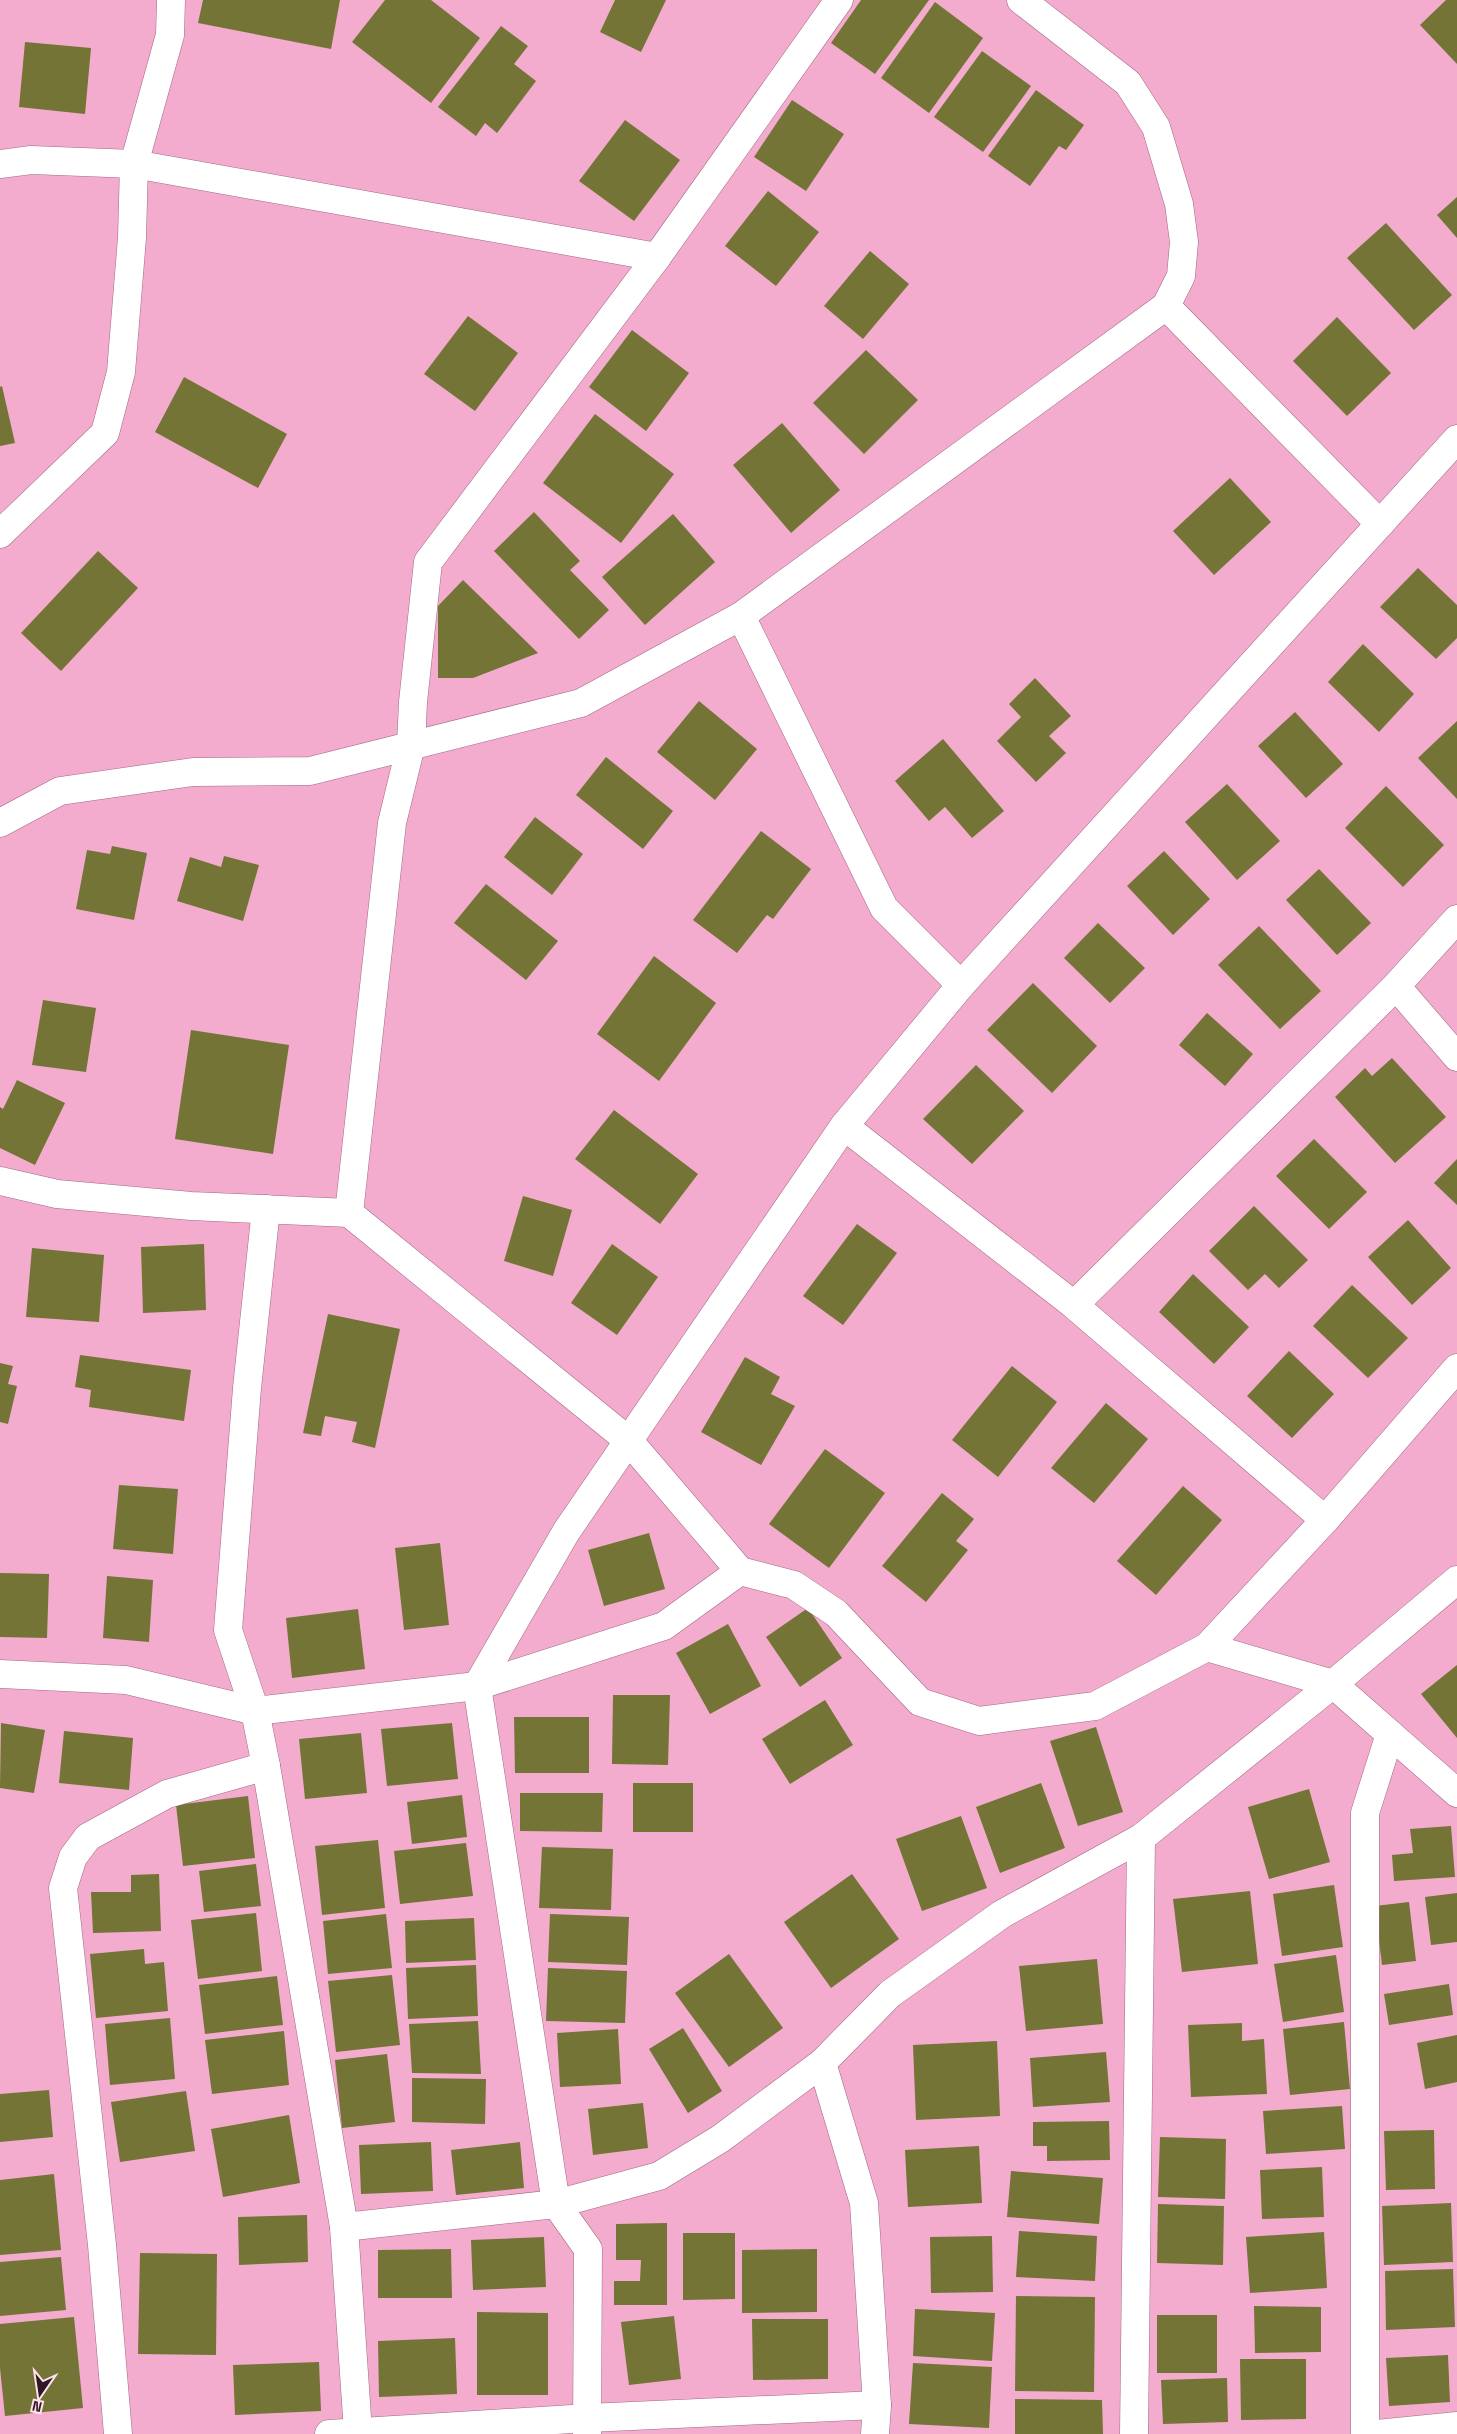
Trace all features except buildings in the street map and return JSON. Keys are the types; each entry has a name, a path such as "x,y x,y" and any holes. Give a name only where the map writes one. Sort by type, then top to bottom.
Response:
{"street":[{"path":"0,534 105,433 121,372 132,238 134,164 170,35 170,0"},
{"path":"349,1213 392,823 411,745 413,702 428,562 657,257 839,0"},
{"path":"0,823 60,790 193,772 310,771 581,704 741,616 1166,306 1181,276 1184,242 1179,204 1156,126 1128,83 1022,0"},
{"path":"0,164 31,160 134,164 657,257"},
{"path":"1166,306 1380,524"},
{"path":"587,2426 588,2248 556,2204 477,1686 566,1532 844,1126 961,985 1457,439"},
{"path":"741,616 884,908 961,985"},
{"path":"1074,1305 1396,986 1457,919"},
{"path":"1396,986 1457,1056"},
{"path":"844,1126 1074,1305 1324,1520"},
{"path":"0,1181 57,1194 191,1206 349,1213 629,1441 740,1571 794,1585 836,1614 920,1702 979,1721 1095,1706 1207,1647 1324,1520 1457,1368"},
{"path":"266,1209 247,1388 228,1630 255,1711 266,1766 344,2227 358,2432"},
{"path":"0,1674 126,1680 255,1711 477,1686 664,1626 740,1571"},
{"path":"344,2227 556,2204 659,2176 720,2139 822,2063 890,1994 1002,1914 1141,1838 1334,1684 1457,1580"},
{"path":"1207,1647 1334,1684 1457,1793"},
{"path":"1365,2434 1365,1813 1390,1734"},
{"path":"118,2434 102,2245 63,1888 72,1857 88,1836 167,1794 266,1766"},
{"path":"1134,2434 1141,1838"},
{"path":"822,2063 864,2203 877,2405 875,2434"},
{"path":"329,2434 587,2426 877,2405"},
{"path":"1377,2434 1457,2426"}],"shaded area":[{"path":"0,0 1457,0 1457,2434 0,2434"}]}
